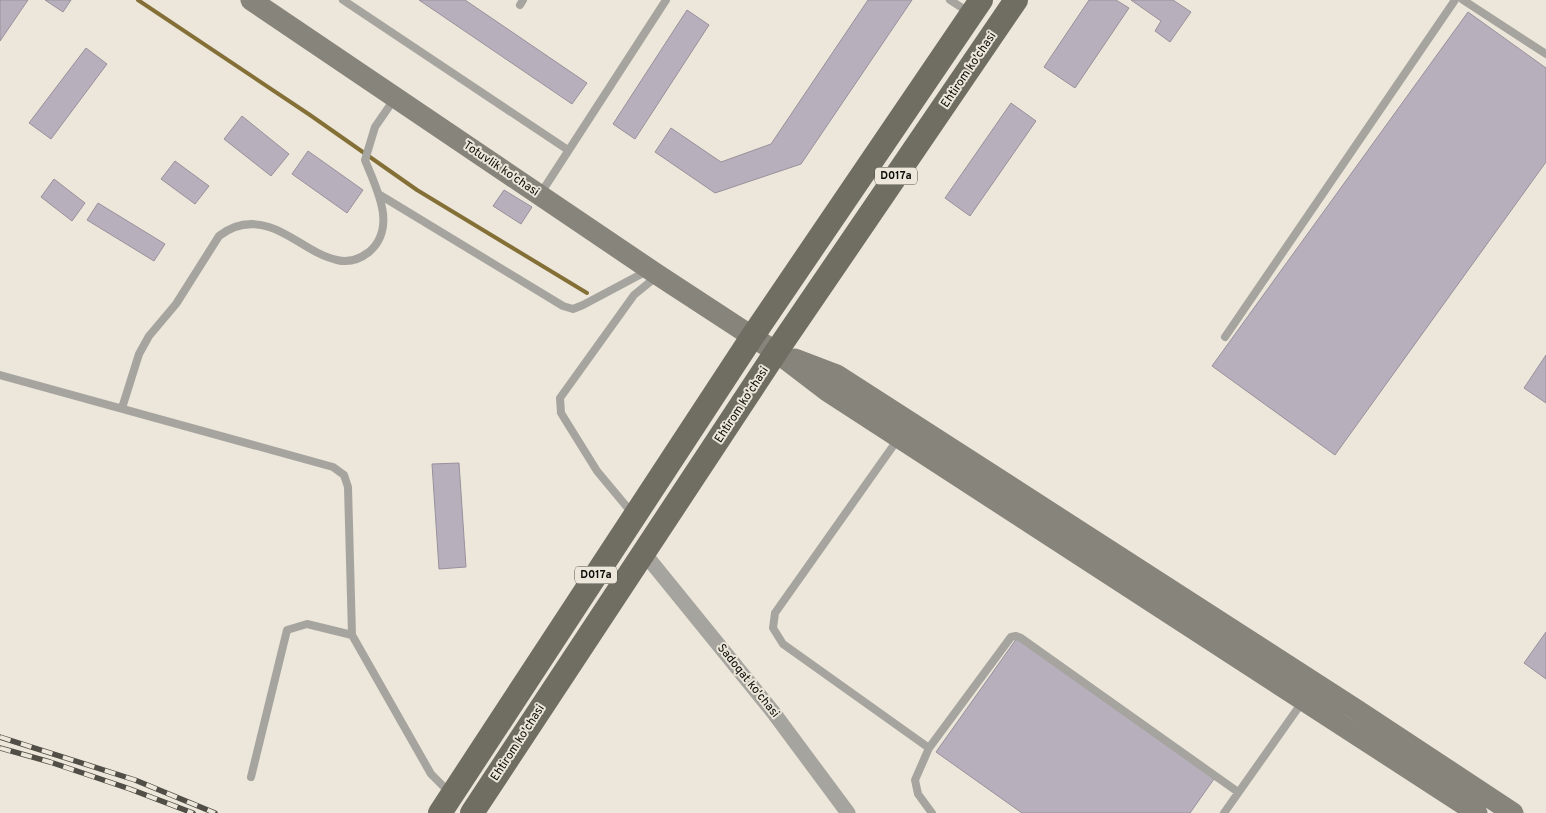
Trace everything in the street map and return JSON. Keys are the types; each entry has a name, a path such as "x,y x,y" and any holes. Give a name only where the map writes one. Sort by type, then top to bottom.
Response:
{"main road":[{"name":"Totuvlik ko'chasi","path":"251,0 776,352"},
{"name":"Ehtirom ko'chasi","path":"472,813 776,352 1016,0"},
{"name":"D017a","path":"446,804 752,337 976,7"},
{"path":"776,352 827,391 1477,813"},
{"path":"776,352 837,375 1349,704 1513,813"}],"street":[{"name":"Sadoqat ko'chasi","path":"644,553 773,712 848,813"}],"lane":[{"path":"343,0 568,150"},
{"path":"540,195 666,0"},
{"path":"950,0 976,7"},
{"path":"1225,337 1455,0"},
{"path":"1462,0 1546,54"},
{"path":"122,408 139,354 149,336 176,304 219,236 229,228 246,224 268,227 316,252 337,260 352,261 363,257 373,248 382,232 384,216 380,195 365,160 375,126 396,98"},
{"path":"380,195 563,306 573,309 654,272"},
{"path":"634,516 597,471 566,422 561,413 560,398 634,295 654,272"},
{"path":"0,375 333,467 344,475 348,487 352,635 446,804"},
{"path":"899,438 775,613 773,628 783,644 929,748"},
{"path":"251,777 287,630 307,624 352,635"},
{"path":"932,813 918,794 914,780 929,748 1011,637 1016,636 1238,792"},
{"path":"1224,813 1304,700"}],"building":[{"path":"0,0 28,0 0,41"},
{"path":"45,0 71,0 63,12"},
{"path":"419,0 465,0 587,83 572,104"},
{"path":"868,0 912,0 801,164 715,193 655,152 671,128 721,162 771,144"},
{"path":"1089,0 1116,0 1129,8 1075,88 1044,67"},
{"path":"1131,0 1173,0 1191,12 1170,42 1155,31 1161,21"},
{"path":"687,10 709,25 635,139 613,124"},
{"path":"1468,12 1546,68 1546,162 1335,455 1212,366"},
{"path":"86,48 107,64 51,139 29,123"},
{"path":"1011,103 1036,121 970,216 945,198"},
{"path":"242,116 289,154 271,176 224,139"},
{"path":"308,151 363,190 347,213 292,174"},
{"path":"175,161 209,186 195,204 161,179"},
{"path":"54,179 85,203 72,221 41,197"},
{"path":"504,190 532,207 521,224 493,206"},
{"path":"98,203 165,244 154,261 87,220"},
{"path":"1546,355 1546,403 1524,388"},
{"path":"459,463 466,567 439,569 432,464"},
{"path":"1546,632 1546,679 1524,663"},
{"path":"1017,638 1214,779 1190,813 1022,813 936,752"}],"waterway":[{"path":"138,0 310,115 417,190 587,293"}],"railway":[{"path":"0,737 135,780 215,813"},
{"path":"0,748 50,762 193,813"}]}
